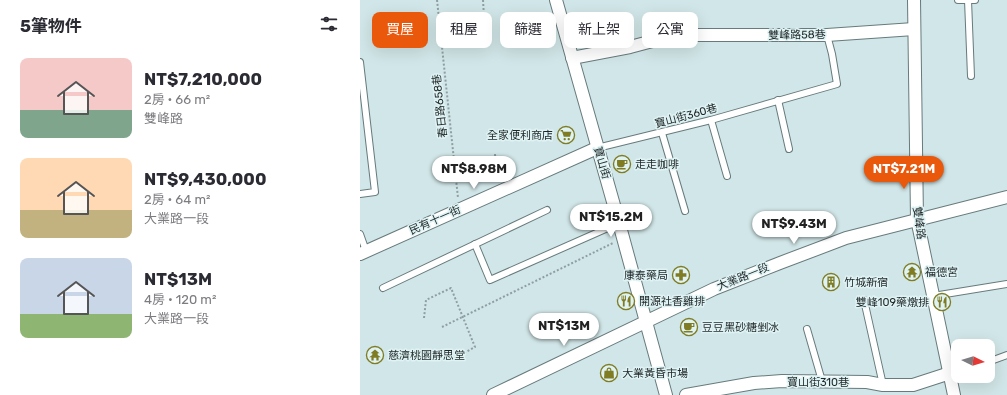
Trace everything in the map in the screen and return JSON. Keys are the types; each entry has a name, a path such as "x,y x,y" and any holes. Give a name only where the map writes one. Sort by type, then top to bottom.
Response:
{"street":[{"name":"寶山街","path":"556,0 666,395"},
{"name":"雙峰路","path":"914,0 917,219 933,296 951,361"},
{"name":"雙峰路58巷","path":"572,58 630,47 664,38 696,35 827,35 914,29"},
{"name":"民有十一街","path":"363,252 598,148"},
{"name":"大業路一段","path":"493,395 714,289 780,263 846,238 1007,197"},
{"name":"寶山街310巷","path":"686,395 754,383 822,381 867,382 884,385 913,385 951,373"},
{"name":"雙峰路","path":"954,383 954,395"}],"lane":[{"path":"958,0 975,0"},
{"path":"968,0 971,76"},
{"name":"寶山街360巷","path":"598,148 711,120 838,84 827,35"},
{"path":"360,62 375,192 360,194"},
{"path":"778,100 789,149"},
{"path":"711,120 727,176"},
{"path":"662,133 685,211"},
{"path":"383,288 547,210"},
{"path":"475,244 490,280 619,223"},
{"path":"360,234 363,252"},
{"path":"933,296 1007,284"},
{"path":"864,300 884,385"},
{"path":"807,329 822,381"},
{"path":"995,359 1007,355"}],"path":[{"name":"春日路658巷","path":"437,0 459,210"},
{"path":"483,0 484,12"},
{"path":"495,154 498,192"},
{"path":"442,327 616,242"},
{"path":"424,318 426,300 451,288 475,347 453,359 439,349"}],"place":[{"name":"全家便利商店","path":"566,135"},
{"name":"走走咖啡","path":"622,164"},
{"name":"福德宮","path":"912,272"},
{"name":"康泰藥局","path":"681,275"},
{"name":"竹城新宿","path":"831,282"},
{"name":"開源社香雞排","path":"626,301"},
{"name":"雙峰109藥燉排","path":"942,302"},
{"name":"豆豆黑砂糖剉冰","path":"689,327"},
{"name":"慈濟桃園靜思堂","path":"375,355"},
{"name":"大業黃昏市場","path":"609,373"}]}
